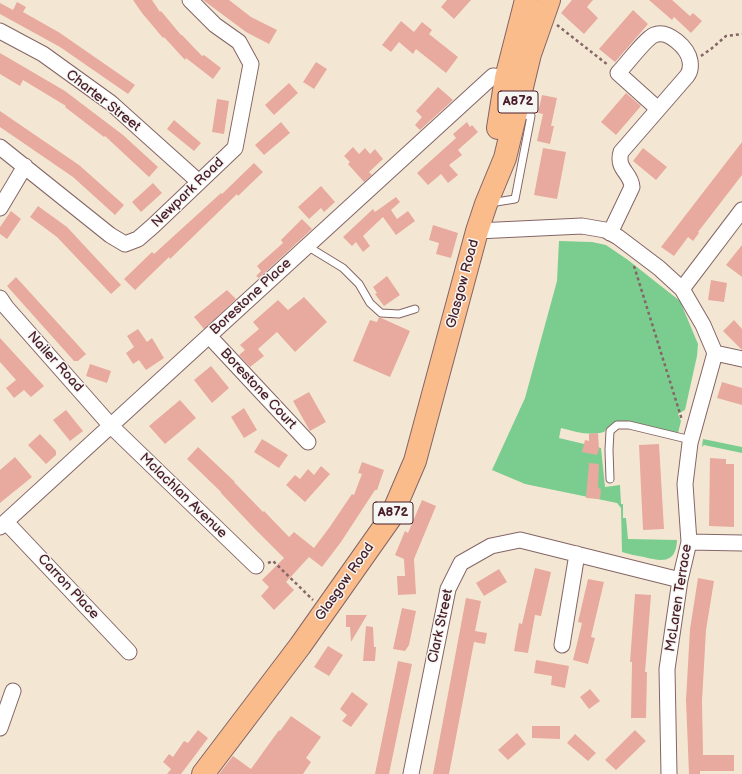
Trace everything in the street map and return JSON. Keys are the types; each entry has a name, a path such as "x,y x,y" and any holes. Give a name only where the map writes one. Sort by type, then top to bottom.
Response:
{"main road":[{"name":"Glasgow Road","path":"486,204 506,78 526,0"},
{"name":"Glasgow Road","path":"203,774 300,646 391,517 415,461 477,231 486,204 505,158 530,54 549,0"}],"street":[{"name":"Newpark Road","path":"0,147 110,235 124,244 138,239 235,148 251,64 239,42 215,25 190,0"},
{"name":"Charter Street","path":"0,30 43,54 111,103 199,182"},
{"path":"610,233 632,187 631,181 621,166 621,152 687,76 691,62 686,50 670,36 663,33 659,33 648,39 618,73 658,109"},
{"path":"506,78 530,54"},
{"name":"Borestone Place","path":"3,524 493,76 506,78"},
{"path":"0,208 25,166"},
{"path":"682,289 742,210"},
{"path":"477,231 582,226 605,230 618,237 659,268 682,289 703,325 715,353 742,359"},
{"name":"Nailer Road","path":"0,298 6,307 111,426"},
{"name":"Borestone Court","path":"209,336 308,442"},
{"name":"McLaren Terrace","path":"669,774 667,669 680,580 689,542 686,484 692,436 715,353"},
{"name":"Mclachlan Avenue","path":"111,426 256,566"},
{"name":"Carron Place","path":"3,524 129,652"},
{"name":"Clark Street","path":"411,774 448,588 461,563 491,546 520,540 680,580"},
{"path":"689,542 742,543"},
{"path":"562,645 577,554"},
{"path":"0,728 13,691"}],"lane":[{"path":"307,246 343,268 359,284 370,303 381,313 399,314 415,309"},
{"path":"610,479 610,431 617,425 628,425 692,436"}],"path":[{"path":"554,22 618,73"},
{"path":"691,62 711,50 726,36 742,34"},
{"path":"634,249 631,258 684,425 692,436"},
{"path":"256,566 273,561 324,611"}],"green space":[{"path":"559,241 592,242 606,245 628,260 680,301 698,344 697,356 685,410 678,414 681,421 678,433 623,421 609,426 604,432 593,434 561,428 559,438 601,448 605,487 620,485 621,504 623,504 623,518 626,518 628,539 677,540 674,553 667,559 657,560 622,552 621,508 617,503 525,484 492,470 525,398 557,281"},
{"path":"703,439 742,447 742,453 704,445 702,447"}],"building":[{"path":"133,0 152,0 160,12 161,11 181,35 202,56 204,55 221,68 213,79 186,58 185,60 164,37 163,38"},
{"path":"203,0 229,0 251,17 277,30 269,44 246,32"},
{"path":"447,0 471,0 454,19 441,7"},
{"path":"572,0 593,0 587,7 598,18 584,34 561,13"},
{"path":"649,0 672,0 690,16 693,13 702,21 691,33 674,17 672,20"},
{"path":"17,2 26,7 23,12 60,33 135,85 128,94 60,47 0,14 0,3 13,10"},
{"path":"633,10 648,24 615,62 599,49"},
{"path":"401,21 414,32 422,22 432,30 429,34 458,57 446,73 416,49 413,54 399,42 391,52 382,45"},
{"path":"0,53 65,91 123,135 158,167 149,177 105,136 104,137 65,107 66,106 23,80 20,86 0,74"},
{"path":"316,62 327,69 314,89 303,82"},
{"path":"289,83 298,93 274,115 265,105"},
{"path":"438,87 453,100 420,130 415,125 422,117 416,111"},
{"path":"626,93 641,106 616,135 601,122"},
{"path":"542,95 557,98 551,126 554,126 550,144 537,141 543,114 538,113"},
{"path":"217,99 229,101 224,134 212,132"},
{"path":"0,111 79,165 124,205 115,215 73,177 0,127"},
{"path":"174,120 201,143 194,151 167,129"},
{"path":"281,122 290,133 264,155 255,145"},
{"path":"467,122 470,127 472,125 478,132 458,150 462,155 449,165 458,175 448,183 441,174 428,185 417,173 456,138 453,134"},
{"path":"742,142 742,175 698,232 699,233 693,241 688,237 674,256 661,247"},
{"path":"353,147 359,154 365,148 370,154 375,149 383,159 369,172 372,175 364,182 348,164 350,162 344,156"},
{"path":"543,148 566,152 557,199 534,195"},
{"path":"643,148 667,167 656,180 633,161"},
{"path":"254,163 263,172 238,196 237,194 170,259 169,257 135,290 124,279 152,252 154,254 221,193 222,194"},
{"path":"153,183 162,193 141,212 132,202"},
{"path":"321,186 335,202 324,212 321,208 309,219 298,207"},
{"path":"396,197 400,202 391,210 397,219 408,211 415,221 396,235 383,217 363,236 370,246 363,252 356,242 352,246 343,237 373,209 375,212"},
{"path":"38,206 67,227 121,285 111,294 57,237 30,217"},
{"path":"11,211 21,219 7,239 0,234 0,227"},
{"path":"302,219 312,229 259,278 256,276 261,271 257,266 283,243 281,240"},
{"path":"433,225 458,233 451,258 436,254 439,243 429,240"},
{"path":"742,245 742,277 726,265"},
{"path":"387,276 400,295 384,306 375,294 377,293 373,287"},
{"path":"16,277 86,354 78,361 74,361 7,286"},
{"path":"711,280 727,283 724,302 708,300"},
{"path":"227,290 236,299 204,329 194,317"},
{"path":"304,297 327,322 295,352 277,332 258,349 264,356 250,367 239,355 245,350 240,345 259,329 253,322 278,300 288,310"},
{"path":"379,317 410,331 390,377 353,361 370,320 377,322"},
{"path":"734,320 742,329 742,350 723,331"},
{"path":"138,329 147,342 152,338 164,358 146,370 139,360 133,364 126,353 134,347 127,336"},
{"path":"0,338 44,386 31,397 24,390 14,398 6,388 16,380 0,362"},
{"path":"90,364 111,371 107,383 86,376"},
{"path":"211,366 229,388 212,403 194,380"},
{"path":"722,382 742,388 742,405 717,398"},
{"path":"309,392 326,422 310,431 293,401"},
{"path":"180,400 196,418 165,444 149,426"},
{"path":"244,408 257,430 244,438 231,417"},
{"path":"66,410 83,431 70,441 53,420"},
{"path":"598,433 599,449 597,455 582,452 585,440 589,441 589,434"},
{"path":"40,434 56,451 56,455 46,464 28,445"},
{"path":"262,439 288,455 279,468 254,452"},
{"path":"659,444 664,529 643,530 639,445"},
{"path":"198,447 289,537 294,532 314,548 352,494 354,495 362,474 358,473 362,462 384,470 377,490 375,490 341,542 322,567 309,557 286,582 294,590 274,610 261,596 269,587 262,580 284,558 187,459"},
{"path":"15,457 32,477 0,503 0,470"},
{"path":"710,458 726,459 726,464 734,464 734,527 709,526"},
{"path":"589,463 599,464 598,488 601,489 600,499 586,498"},
{"path":"321,466 330,474 305,502 286,485 295,475 300,479 308,469 314,475"},
{"path":"422,500 436,506 414,559 416,594 398,595 397,576 405,576 404,559 395,555 405,531 408,533"},
{"path":"535,568 551,572 541,616 535,615 528,653 514,651 519,623 522,624"},
{"path":"499,569 507,582 484,596 476,583"},
{"path":"698,578 714,581 706,630 702,701 703,755 734,755 734,771 700,771 700,774 689,774 686,700 690,629"},
{"path":"588,579 604,582 591,637 595,638 588,664 573,660 582,623 578,622"},
{"path":"635,594 651,595 645,672 647,672 646,718 631,718 632,662 630,662"},
{"path":"466,598 481,601 475,631 487,633 485,644 474,642 449,774 433,774"},
{"path":"402,608 416,611 409,645 405,651 393,649"},
{"path":"346,615 367,615 351,642 350,627 346,627"},
{"path":"366,626 373,627 374,647 376,647 375,661 363,661"},
{"path":"328,646 343,655 329,676 314,667"},
{"path":"536,660 569,666 565,688 551,685 552,676 534,673"},
{"path":"398,661 412,664 389,774 375,774"},
{"path":"590,689 600,701 589,709 580,697"},
{"path":"352,692 368,704 351,727 342,721 347,715 340,709"},
{"path":"291,716 321,737 306,758 311,762 303,774 219,774 233,756 251,769"},
{"path":"532,726 560,726 560,739 532,738"},
{"path":"198,730 208,738 181,774 167,774 171,769 163,762 169,754 173,757 184,741 188,743"},
{"path":"635,730 646,741 616,770 605,760"},
{"path":"517,733 526,744 508,760 498,750"},
{"path":"575,734 596,753 588,761 567,743"}]}
